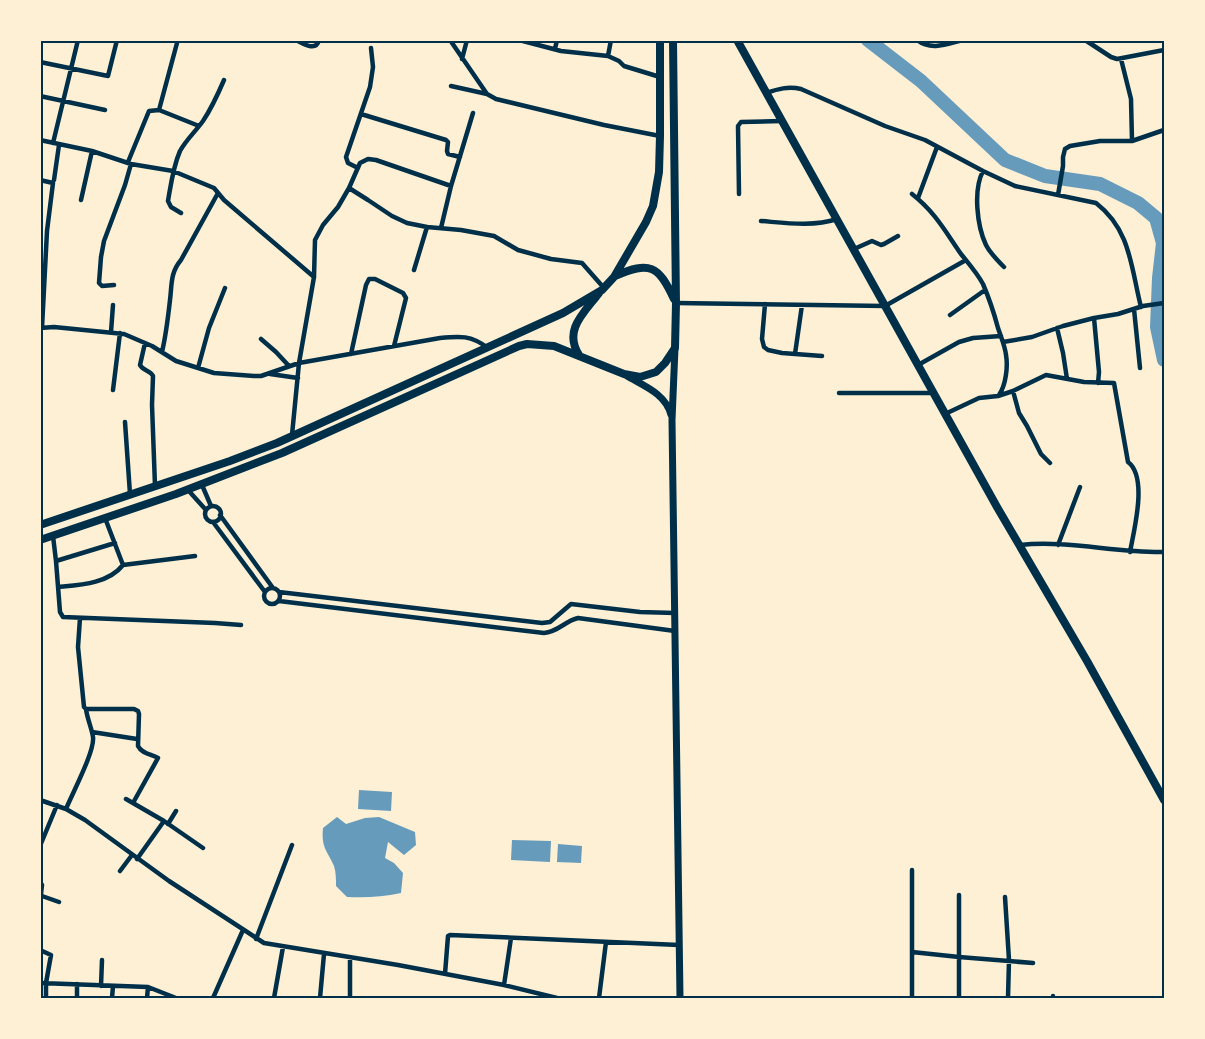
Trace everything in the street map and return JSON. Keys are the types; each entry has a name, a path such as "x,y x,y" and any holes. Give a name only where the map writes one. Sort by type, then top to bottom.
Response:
{"highway":[{"path":"580,357 574,347 573,338 577,321 614,277 653,206 660,136 660,40"},
{"path":"40,540 202,485 282,453 527,344 554,346 624,374 640,377 656,372 675,348 673,40"},
{"path":"739,41 997,507 1164,800"},
{"path":"614,277 639,267 650,268 663,277 676,303"},
{"path":"40,525 278,443 563,313 603,289"},
{"path":"424,376 430,386"},
{"path":"359,405 364,416"},
{"path":"278,443 282,453"}],"main road":[{"path":"675,348 672,420 680,999"},
{"path":"624,374 660,395 669,408 672,420"}],"street":[{"path":"54,180 56,144 63,102 78,40"},
{"path":"40,62 108,76 117,40"},
{"path":"296,40 316,47 319,40"},
{"path":"450,40 487,94"},
{"path":"462,59 467,40"},
{"path":"519,40 555,49 608,57 619,60 624,66 660,77"},
{"path":"555,49 557,40"},
{"path":"608,57 611,40"},
{"path":"917,40 924,45 936,46 963,40"},
{"path":"1085,40 1111,57 1121,59 1164,50"},
{"path":"159,110 177,43"},
{"path":"358,168 348,163 346,157 369,93 372,75 371,48"},
{"path":"1121,59 1131,99 1132,141"},
{"path":"181,213 171,207 168,201 180,152 208,112 224,80"},
{"path":"451,86 604,125 660,136"},
{"path":"766,93 784,88 801,89 885,126 925,140 1015,186 1096,203 1112,218 1125,239 1141,307"},
{"path":"40,96 105,110"},
{"path":"114,285 102,286 100,284 104,241 125,185 147,113 159,110 199,126"},
{"path":"441,228 473,113"},
{"path":"361,114 446,140 448,154 460,157"},
{"path":"739,194 739,123 782,121"},
{"path":"1058,195 1065,149 1070,146 1100,141 1132,141 1164,130"},
{"path":"40,140 92,151 130,163 174,171 211,186 224,200 314,277"},
{"path":"918,198 937,147"},
{"path":"81,200 92,151"},
{"path":"292,436 299,363 314,277 315,240 338,207 360,163 368,159 376,160 451,186"},
{"path":"983,171 977,202 981,229 986,246 1004,267"},
{"path":"40,180 53,183 47,231 41,328 124,333 176,361 214,373 242,376 267,374 299,363 456,336 469,337 488,348"},
{"path":"349,188 407,223 494,236 518,250 551,259 582,263 603,289"},
{"path":"162,352 171,298 170,287 175,266 181,260 218,193"},
{"path":"912,194 925,204 942,224 985,290 1006,355 1003,388 998,396"},
{"path":"761,221 794,224 824,223 837,219"},
{"path":"414,270 427,227"},
{"path":"854,249 872,241 881,245 898,236"},
{"path":"676,303 885,306 966,260"},
{"path":"351,354 369,279 375,279 403,293 406,298 394,346"},
{"path":"198,368 208,328 225,288"},
{"path":"950,315 985,290"},
{"path":"918,364 959,342 973,338 1032,337 1094,318 1164,303"},
{"path":"765,304 762,339 763,345 768,350 822,356"},
{"path":"111,332 113,305"},
{"path":"795,354 802,305"},
{"path":"1134,309 1140,368"},
{"path":"1094,318 1098,383"},
{"path":"1057,328 1067,379"},
{"path":"113,390 120,333"},
{"path":"261,339 289,366"},
{"path":"145,343 140,365 153,376 155,486"},
{"path":"267,374 298,378"},
{"path":"945,414 979,398 998,396 1013,391 1046,375 1084,382 1112,382 1115,384 1128,462 1136,471 1138,485 1138,510 1130,552"},
{"path":"1013,391 1019,413 1041,454 1050,463"},
{"path":"839,393 934,393"},
{"path":"125,422 130,494"},
{"path":"202,485 211,506"},
{"path":"1058,545 1080,487"},
{"path":"188,490 206,510"},
{"path":"211,506 219,509 220,515 273,588 279,592 546,623 571,604 653,613 675,613"},
{"path":"211,506 206,510 206,518 213,522 265,592"},
{"path":"213,522 220,515"},
{"path":"105,518 123,565"},
{"path":"52,536 61,615 64,618 241,625"},
{"path":"56,561 115,543"},
{"path":"1020,545 1041,543 1130,552 1164,552"},
{"path":"58,587 85,584 111,576 123,565 195,556"},
{"path":"273,588 265,592 264,598 267,603 273,604 279,601 551,633 574,618 675,631"},
{"path":"279,592 279,601"},
{"path":"464,624 466,614"},
{"path":"477,625 478,616"},
{"path":"66,809 93,739 83,703 78,648 80,618"},
{"path":"86,709 134,709 138,712 138,746 140,750 158,758 133,803"},
{"path":"92,732 137,739"},
{"path":"126,799 203,848"},
{"path":"40,800 66,809 85,820 137,859 264,943 504,985 557,999"},
{"path":"40,846 57,806"},
{"path":"137,859 176,811"},
{"path":"256,939 292,845"},
{"path":"120,871 132,855"},
{"path":"912,870 912,999"},
{"path":"40,882 41,895 58,902"},
{"path":"959,895 959,999"},
{"path":"1005,897 1009,960 1008,999"},
{"path":"213,999 243,930"},
{"path":"445,974 449,935 679,945"},
{"path":"504,985 511,938"},
{"path":"599,999 606,942"},
{"path":"274,999 283,947"},
{"path":"40,950 51,955 44,983 46,999"},
{"path":"912,952 1033,963"},
{"path":"320,999 324,954"},
{"path":"350,958 350,999"},
{"path":"101,986 102,960"},
{"path":"44,983 148,987 176,999"},
{"path":"77,984 77,999"},
{"path":"112,999 113,986"},
{"path":"147,999 148,987"},
{"path":"532,992 532,999"}],"water":[{"path":"359,790 392,792 391,811 358,809"},
{"path":"337,817 346,824 365,818 379,817 415,832 416,845 404,855 388,842 385,858 394,863 403,873 401,893 374,897 347,897 336,886 335,868 325,849 323,828"},
{"path":"512,840 551,841 550,862 511,860"},
{"path":"558,844 582,846 581,863 557,862"}],"waterway":[{"path":"868,40 921,81 1005,160 1045,176 1100,184 1138,203 1156,218 1163,243 1157,327 1164,360"}]}
